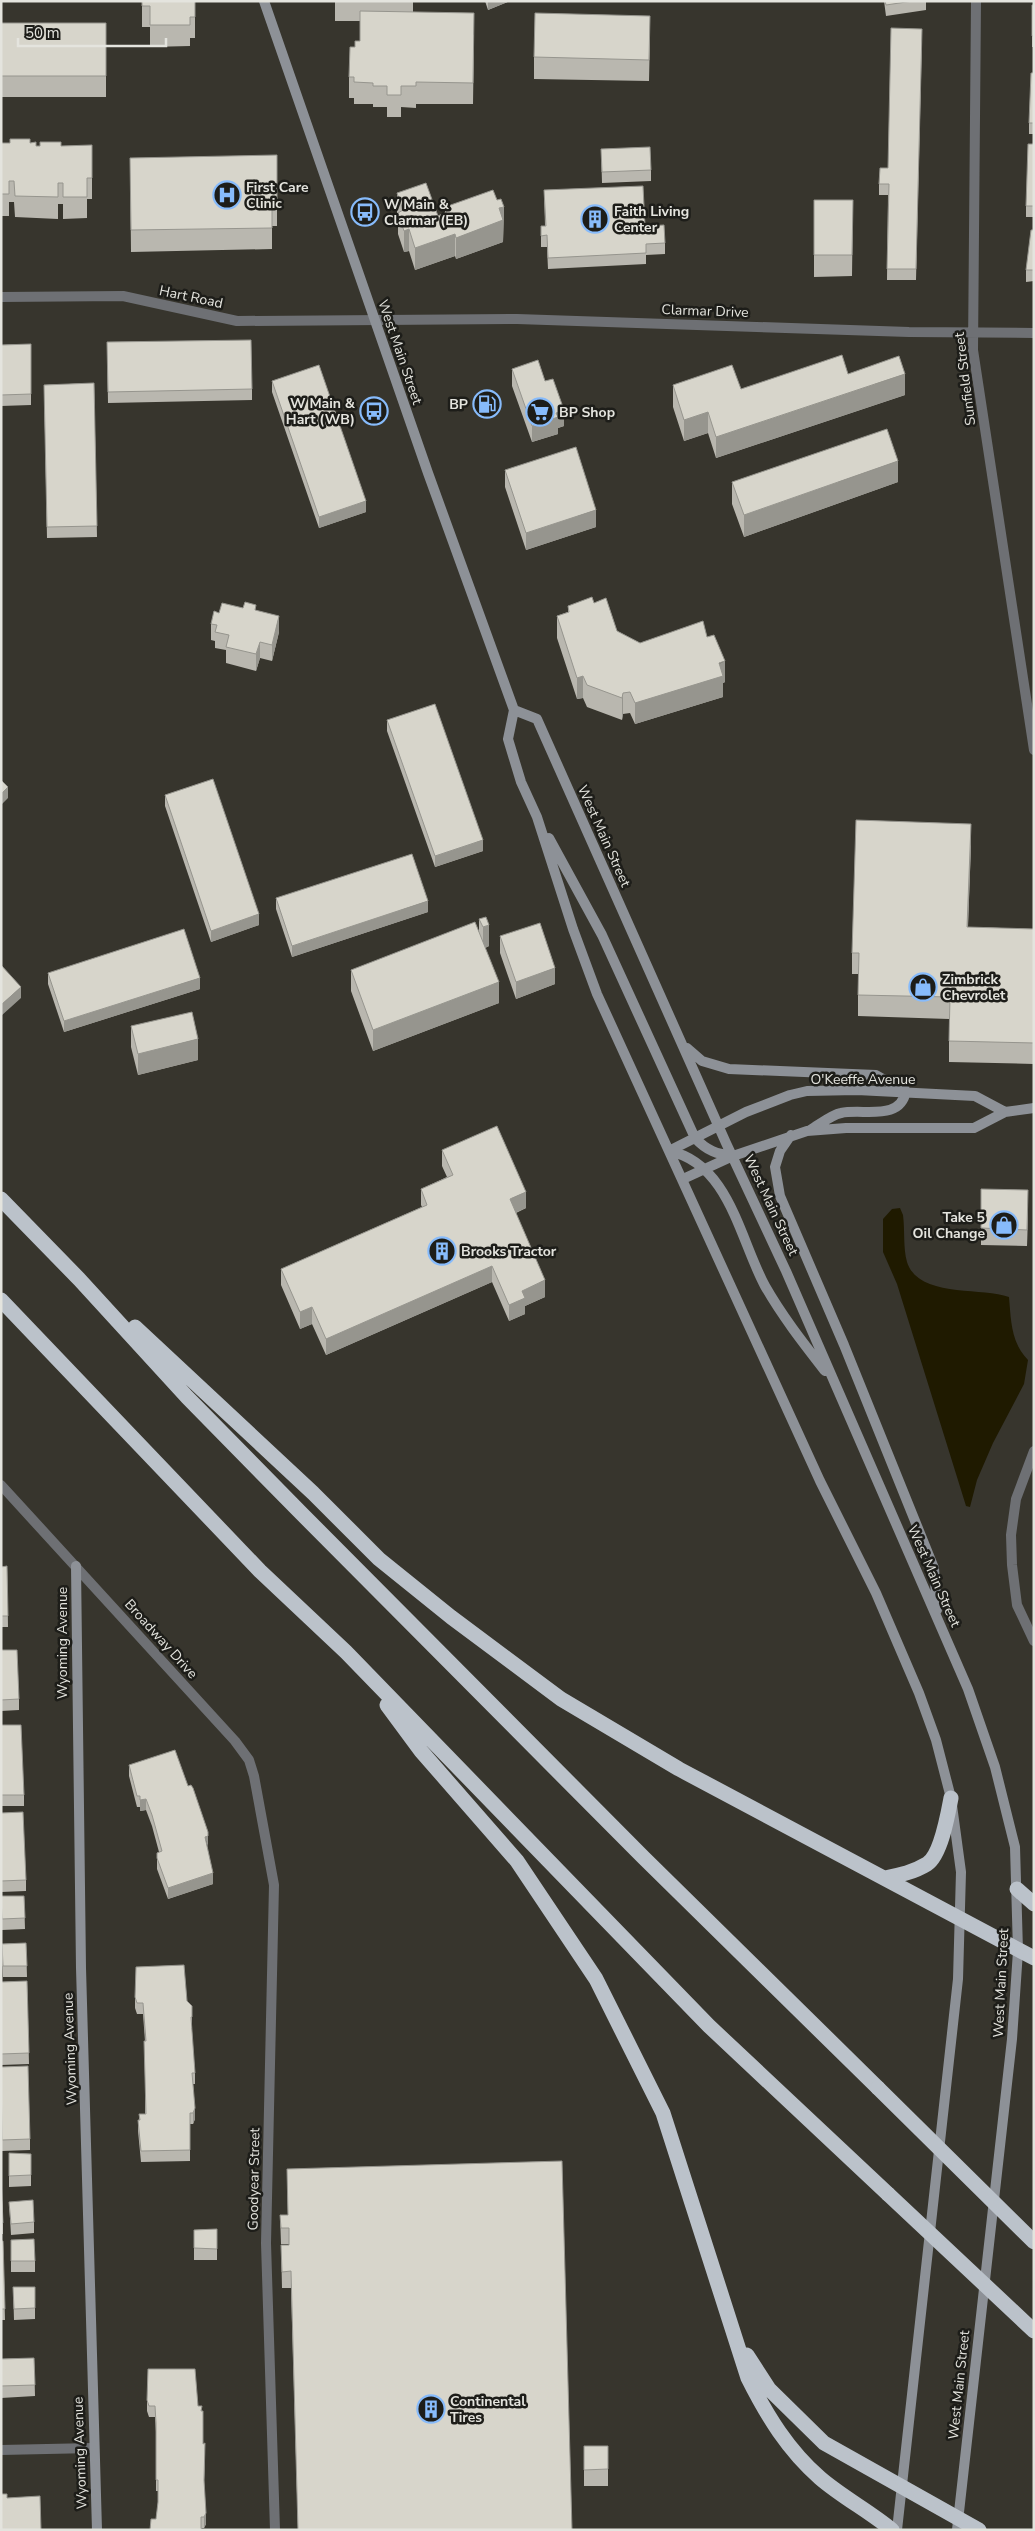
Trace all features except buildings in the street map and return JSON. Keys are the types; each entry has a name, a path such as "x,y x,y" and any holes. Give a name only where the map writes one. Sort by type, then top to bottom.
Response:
{"highway":[{"path":"1,1199 187,1397 301,1513 644,1858 1034,2242"},
{"path":"34,1234 313,1493 379,1559 451,1617 561,1698 679,1768 1034,1958"},
{"path":"1,1300 260,1571 346,1652 709,2026 1034,2331"},
{"path":"346,1652 421,1751 518,1861 596,1979 663,2113 739,2344 748,2378 765,2412 781,2436 820,2478 892,2530"},
{"path":"885,1878 908,1873 929,1863 945,1831 951,1798"},
{"path":"1017,1889 1034,1904"},
{"path":"739,2344 769,2388 824,2443 850,2459 902,2485 957,2525 979,2530"}],"main road":[{"name":"West Main Street","path":"264,1 374,318 514,710 537,719 786,1271 938,1618 968,1689 995,1767 1015,1847 1018,1951 1012,2039 957,2525"},
{"path":"514,710 508,739 521,782 537,817 602,935 695,1138 704,1148 716,1154 733,1156"},
{"path":"537,817 572,929 597,994 820,1480 876,1593 920,1692 936,1740 951,1798 961,1872 956,1998 898,2530"},
{"path":"684,1046 702,1061 729,1069 876,1075 906,1091 904,1100 897,1108 870,1113 840,1112 807,1132"},
{"name":"O'Keeffe Avenue","path":"670,1151 776,1100 807,1091 906,1091 976,1096 1005,1112"},
{"path":"683,1179 733,1156 791,1135 846,1128 974,1128 1005,1112 1034,1108"},
{"path":"791,1135 780,1151 775,1167 780,1196 844,1345 934,1568 938,1618"},
{"path":"670,1151 684,1154 705,1170 729,1204 765,1285 800,1339 833,1382"},
{"name":"Wyoming Avenue","path":"76,1566 77,1750 93,2448 97,2530"}],"street":[{"name":"Sunfield Street","path":"976,1 973,350 1034,750"},
{"name":"Hart Road","path":"1,297 123,296 237,321 374,318"},
{"name":"Clarmar Drive","path":"374,318 597,320 973,333 1034,333"},
{"path":"1034,1451 1016,1499 1011,1535 1012,1565 1017,1606 1034,1641"},
{"name":"Broadway Drive","path":"1,1485 235,1741 249,1760 265,1830"},
{"name":"Goodyear Street","path":"265,1830 274,1885 266,2243 275,2530"},
{"path":"1,2450 93,2448"}],"shaded area":[{"path":"900,1208 903,1215 907,1262 913,1273 924,1281 937,1286 1009,1297 1011,1323 1015,1339 1028,1360 1024,1384 993,1443 977,1480 970,1507 966,1506 897,1284 883,1252 883,1219 892,1209"}],"place":[{"name":"First Care Clinic","path":"227,195"},
{"name":"W Main & Clarmar (EB)","path":"365,212"},
{"name":"Faith Living Center","path":"595,219"},
{"name":"BP","path":"487,404"},
{"name":"W Main & Hart (WB)","path":"374,411"},
{"name":"BP Shop","path":"540,412"},
{"name":"Zimbrick Chevrolet","path":"923,987"},
{"name":"Take 5 Oil Change","path":"1004,1225"},
{"name":"Brooks Tractor","path":"442,1251"},
{"name":"Continental Tires","path":"431,2409"}]}
